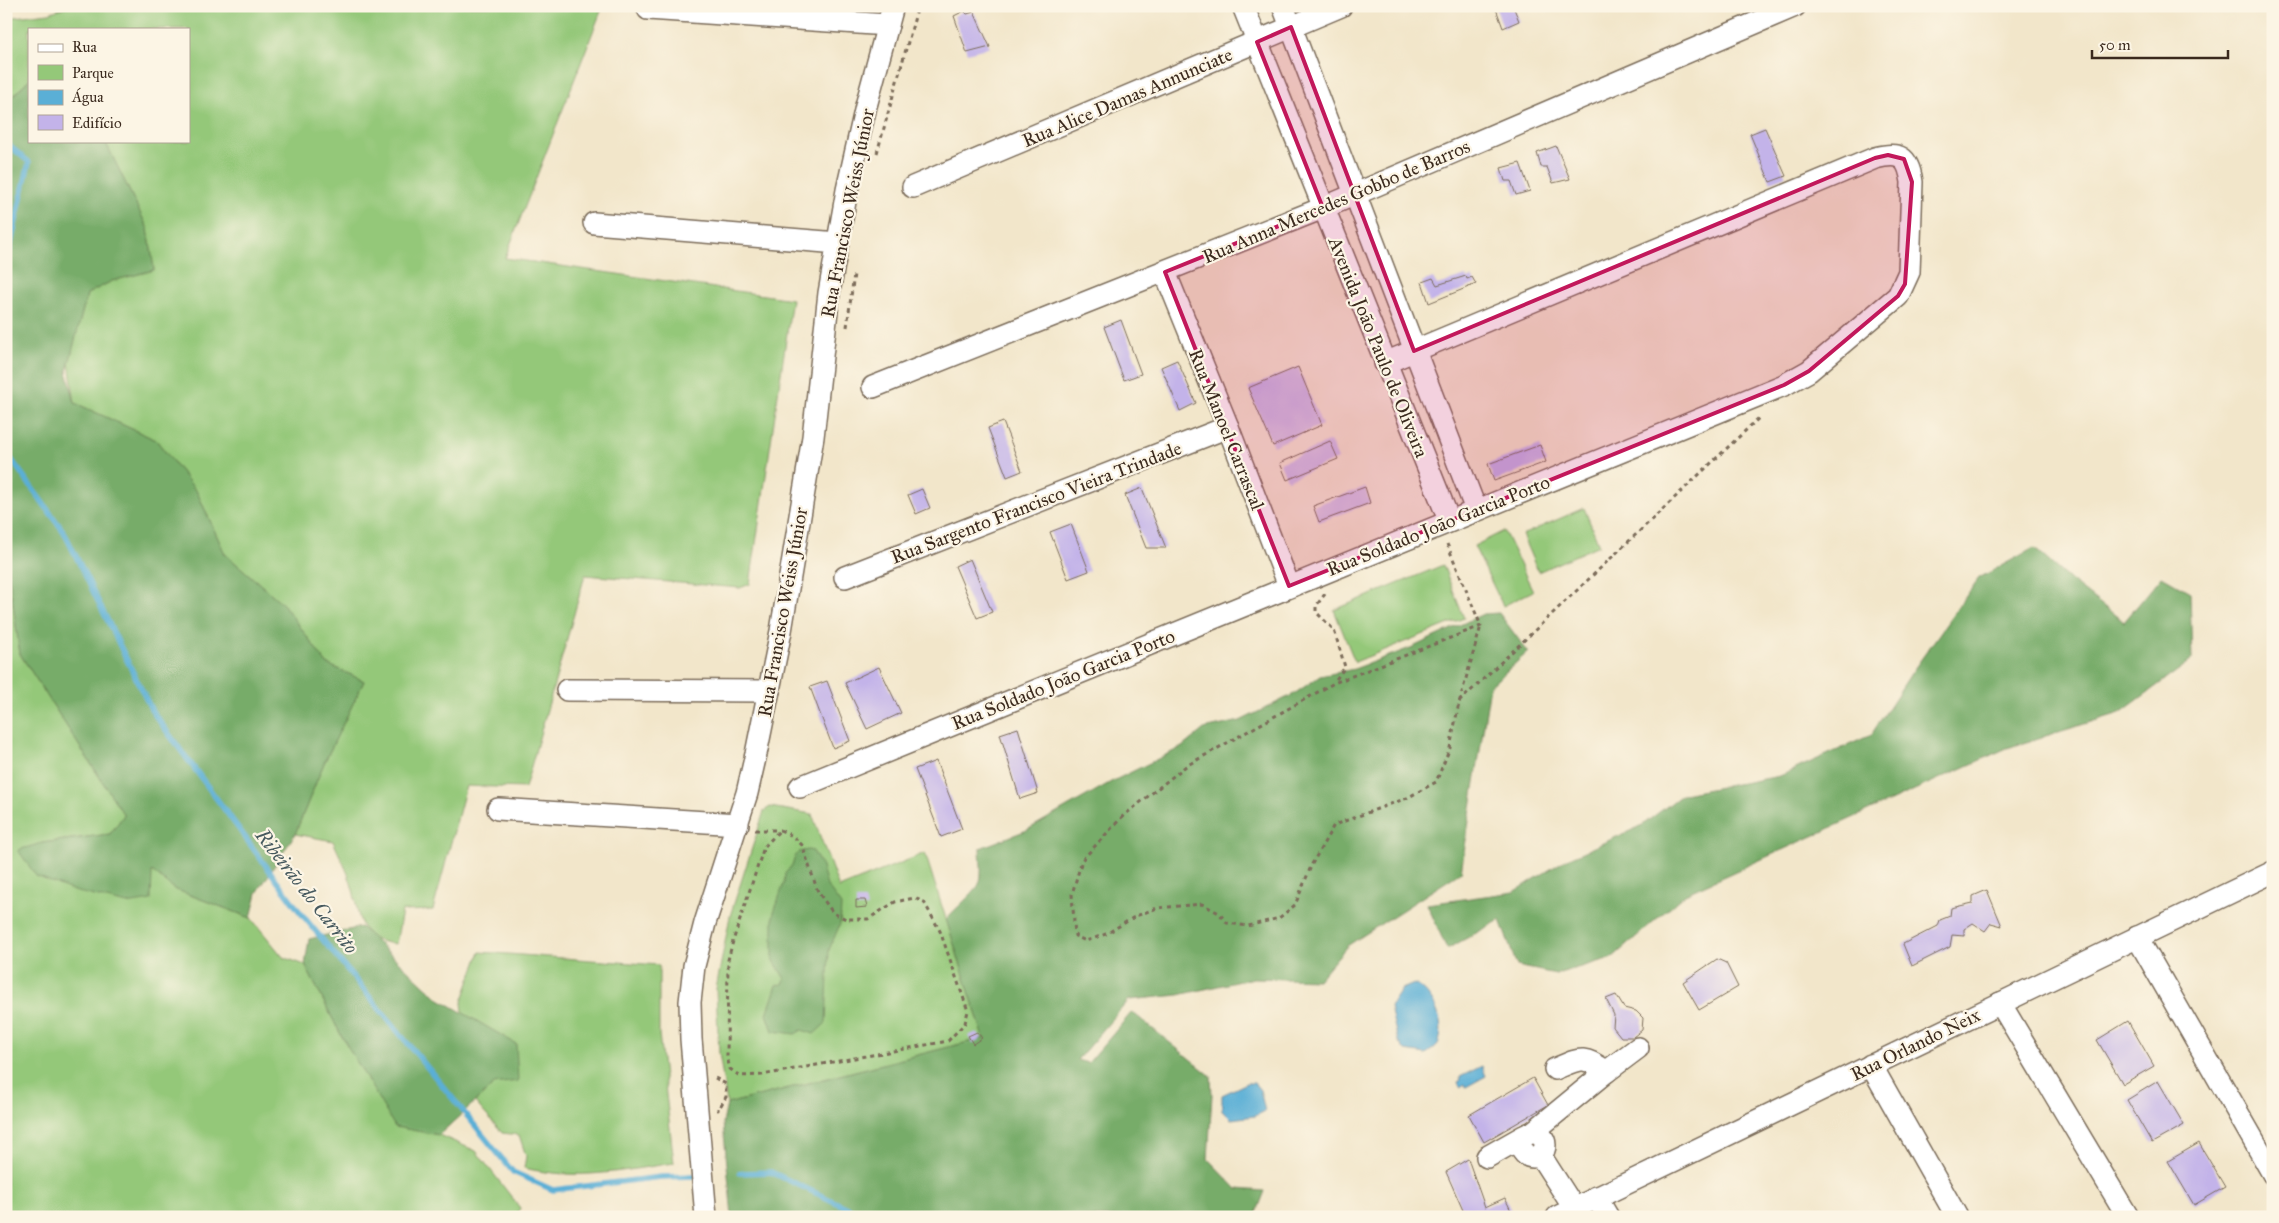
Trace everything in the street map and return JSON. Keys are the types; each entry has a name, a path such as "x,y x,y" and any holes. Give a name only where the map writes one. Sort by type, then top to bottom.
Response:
{"street":[{"name":"Avenida João Paulo de Oliveira","path":"1244,6 1385,363 1444,522"},
{"name":"Avenida João Paulo de Oliveira","path":"1283,6 1476,510"},
{"name":"Rua Alice Damas Annunciate","path":"913,187 1341,6"},
{"name":"Rua Anna Mercedes Gobbo de Barros","path":"873,387 1323,208 1795,6"},
{"path":"648,9 890,16"},
{"name":"Rua Francisco Weiss Júnior","path":"706,1217 691,1039 690,1002 694,966 705,923 747,793 782,631 813,437 829,293 847,190 866,106 890,16"},
{"name":"Rua Soldado João Garcia Porto","path":"800,787 1444,522 1784,385 1809,371 1898,296 1905,284 1909,272 1912,182 1910,168 1904,159 1898,156 1875,158 1414,351"},
{"path":"594,223 838,243"},
{"name":"Rua Manoel Carrascal","path":"1165,272 1228,427 1289,586"},
{"path":"1385,363 1414,351"},
{"name":"Rua Sargento Francisco Vieira Trindade","path":"845,577 1228,427"},
{"path":"567,690 769,691"},
{"path":"498,809 738,824"},
{"name":"Rua Orlando Neix","path":"1565,1212 2273,872"},
{"path":"2137,937 2273,1174"},
{"path":"2000,1003 2128,1217"},
{"path":"1487,1157 1528,1134 1638,1048"},
{"path":"1555,1069 1579,1059 1586,1059 1606,1072"},
{"path":"1871,1065 1957,1217"},
{"path":"1528,1134 1540,1135 1544,1141 1544,1149 1540,1155 1565,1212"},
{"path":"1596,1198 1608,1217"}],"path":[{"path":"1459,703 1766,412"},
{"path":"1444,522 1480,626 1459,703 1450,748 1436,782 1407,798 1334,825 1312,864 1295,905 1279,918 1248,926 1227,923 1219,912 1202,904 1157,908 1136,916 1106,934 1086,941 1075,936 1072,894 1082,860 1122,817 1186,766 1334,683 1480,626"},
{"path":"1326,592 1316,606 1316,612 1334,630 1345,667 1334,683"},
{"path":"780,830 793,836 802,846 818,892 833,913 846,919 868,919 896,902 914,898 924,902 940,932 968,1012 966,1022 948,1041 762,1076 740,1076 730,1068 728,1057 729,1013 728,960 732,941 764,847 780,830"},
{"path":"716,1086 715,1078 726,1084 728,1091 718,1110 718,1102"}],"highlighted area":[{"path":"1291,27 1414,351 1875,158 1888,155 1904,159 1912,182 1905,284 1898,296 1809,371 1784,385 1289,586 1165,272 1323,208 1257,42"}],"green space":[{"path":"68,6 603,6 505,258 792,299 750,584 740,588 585,575 525,788 466,786 433,910 402,911 396,944 382,942 366,931 359,915 345,867 333,841 295,834 324,763 364,681 327,664 283,604 225,554 197,492 156,440 75,403 69,363 87,294 112,281 154,270 148,229 105,142 190,142 190,28 28,28 28,80 9,101 6,101 6,18 49,13"},
{"path":"28,80 28,142 105,142 148,229 154,270 112,281 87,294 67,371 75,403 156,440 197,492 225,554 283,604 327,664 364,681 324,763 295,834 257,893 251,918 174,889 152,871 151,900 127,904 74,891 36,876 18,850 42,843 110,834 124,815 20,654 6,554 6,101 9,101"},
{"path":"1584,508 1599,545 1538,572 1522,535"},
{"path":"1504,531 1533,591 1503,606 1474,546"},
{"path":"2034,548 2071,581 2124,622 2162,576 2190,592 2192,660 2120,713 2007,748 1685,894 1612,958 1556,974 1517,966 1500,920 1447,949 1427,904 1514,892 1565,860 1641,826 1683,794 1780,776 1871,735 1912,672 1979,578"},
{"path":"6,554 20,654 124,815 110,834 42,843 151,870 174,889 251,918 283,957 305,965 341,1035 403,1128 439,1135 476,1151 520,1208 517,1217 6,1217"},
{"path":"1443,565 1464,618 1355,662 1334,610"},
{"path":"1499,613 1528,652 1490,686 1461,872 1347,946 1318,980 1253,978 1179,995 1129,1000 1077,1060 1088,1063 1132,1012 1211,1076 1212,1095 1208,1159 1237,1189 1265,1191 1255,1217 732,1217 723,1123 727,1104 984,1038 946,919 979,884 981,872 980,848 1027,830 1111,782 1182,747 1204,729 1240,721 1294,694 1320,676 1354,669 1413,647 1483,614"},
{"path":"770,807 812,814 839,888 925,853 984,1038 727,1104 719,1053 716,989 730,916 764,811"},
{"path":"813,851 822,867 827,886 841,905 840,924 829,950 826,1023 814,1034 802,1030 795,1034 773,1031 767,1014 777,985 783,984 785,979 773,959 773,915 784,883 785,874 792,865 795,856 799,852"},
{"path":"361,927 438,998 516,1044 518,1081 494,1084 439,1135 395,1127 341,1035 305,965 309,939"},
{"path":"480,952 659,965 659,1034 674,1163 617,1172 581,1174 544,1172 524,1168 526,1156 519,1135 502,1133 475,1102 494,1084 516,1044 463,1013 462,1002"}],"water":[{"path":"1414,984 1421,988 1432,1001 1441,1028 1438,1044 1426,1054 1405,1051 1398,1041 1390,1007 1402,989"},
{"path":"1482,1066 1486,1076 1466,1087 1465,1084 1460,1087 1458,1082 1461,1080 1460,1077"},
{"path":"1247,1083 1254,1083 1260,1090 1265,1111 1255,1116 1231,1119 1222,1110 1222,1095"}],"building":[{"path":"1495,6 1513,6 1519,21 1503,28"},
{"path":"964,11 967,14 974,12 990,47 967,53 954,16"},
{"path":"1765,128 1786,176 1770,182 1750,134"},
{"path":"1556,146 1570,179 1553,183 1547,167 1541,167 1537,153"},
{"path":"1520,163 1530,191 1516,195 1511,181 1505,181 1501,168"},
{"path":"1466,276 1467,279 1472,277 1476,284 1429,303 1422,282 1433,278 1437,285"},
{"path":"1121,320 1141,374 1124,380 1104,327"},
{"path":"1177,360 1196,403 1180,411 1161,367"},
{"path":"1298,367 1322,425 1273,446 1248,388"},
{"path":"1003,422 1022,471 1007,477 988,428"},
{"path":"1330,441 1338,459 1287,480 1280,463"},
{"path":"1540,445 1546,462 1494,481 1488,464"},
{"path":"1365,487 1370,503 1319,522 1313,506"},
{"path":"1142,488 1166,548 1146,548 1125,495"},
{"path":"922,489 930,508 916,514 908,495"},
{"path":"1071,524 1089,571 1068,579 1050,532"},
{"path":"970,559 992,612 977,618 955,566"},
{"path":"879,667 901,713 867,729 845,683"},
{"path":"827,681 850,741 833,748 810,687"},
{"path":"1018,728 1038,793 1020,799 1000,734"},
{"path":"936,761 962,829 941,837 915,769"},
{"path":"1987,890 2002,926 1991,923 1985,931 1973,923 1964,929 1964,936 1952,935 1950,947 1912,966 1903,944 1938,926 1940,920 1950,916 1951,908 1973,903 1973,896"},
{"path":"856,900 865,900 867,907 856,908"},
{"path":"1717,959 1726,963 1738,987 1699,1010 1683,982"},
{"path":"1616,995 1624,1008 1636,1011 1643,1018 1642,1030 1633,1037 1621,1037 1613,1027 1614,1015 1606,999"},
{"path":"2128,1021 2154,1066 2123,1084 2097,1040"},
{"path":"977,1032 982,1038 973,1044 968,1036"},
{"path":"1533,1078 1548,1105 1484,1142 1469,1115"},
{"path":"2158,1081 2184,1125 2152,1143 2127,1100"},
{"path":"2199,1143 2225,1187 2194,1205 2168,1161"},
{"path":"1468,1159 1485,1207 1505,1198 1514,1217 1466,1217 1446,1172"}],"waterway":[{"name":"Ribeirão do Carrito","path":"6,143 29,162 6,266"},
{"name":"Ribeirão do Carrito","path":"6,452 64,532 152,711 300,912 513,1172 553,1190 661,1177 695,1176"},
{"path":"740,1173 771,1172 867,1217"}]}
